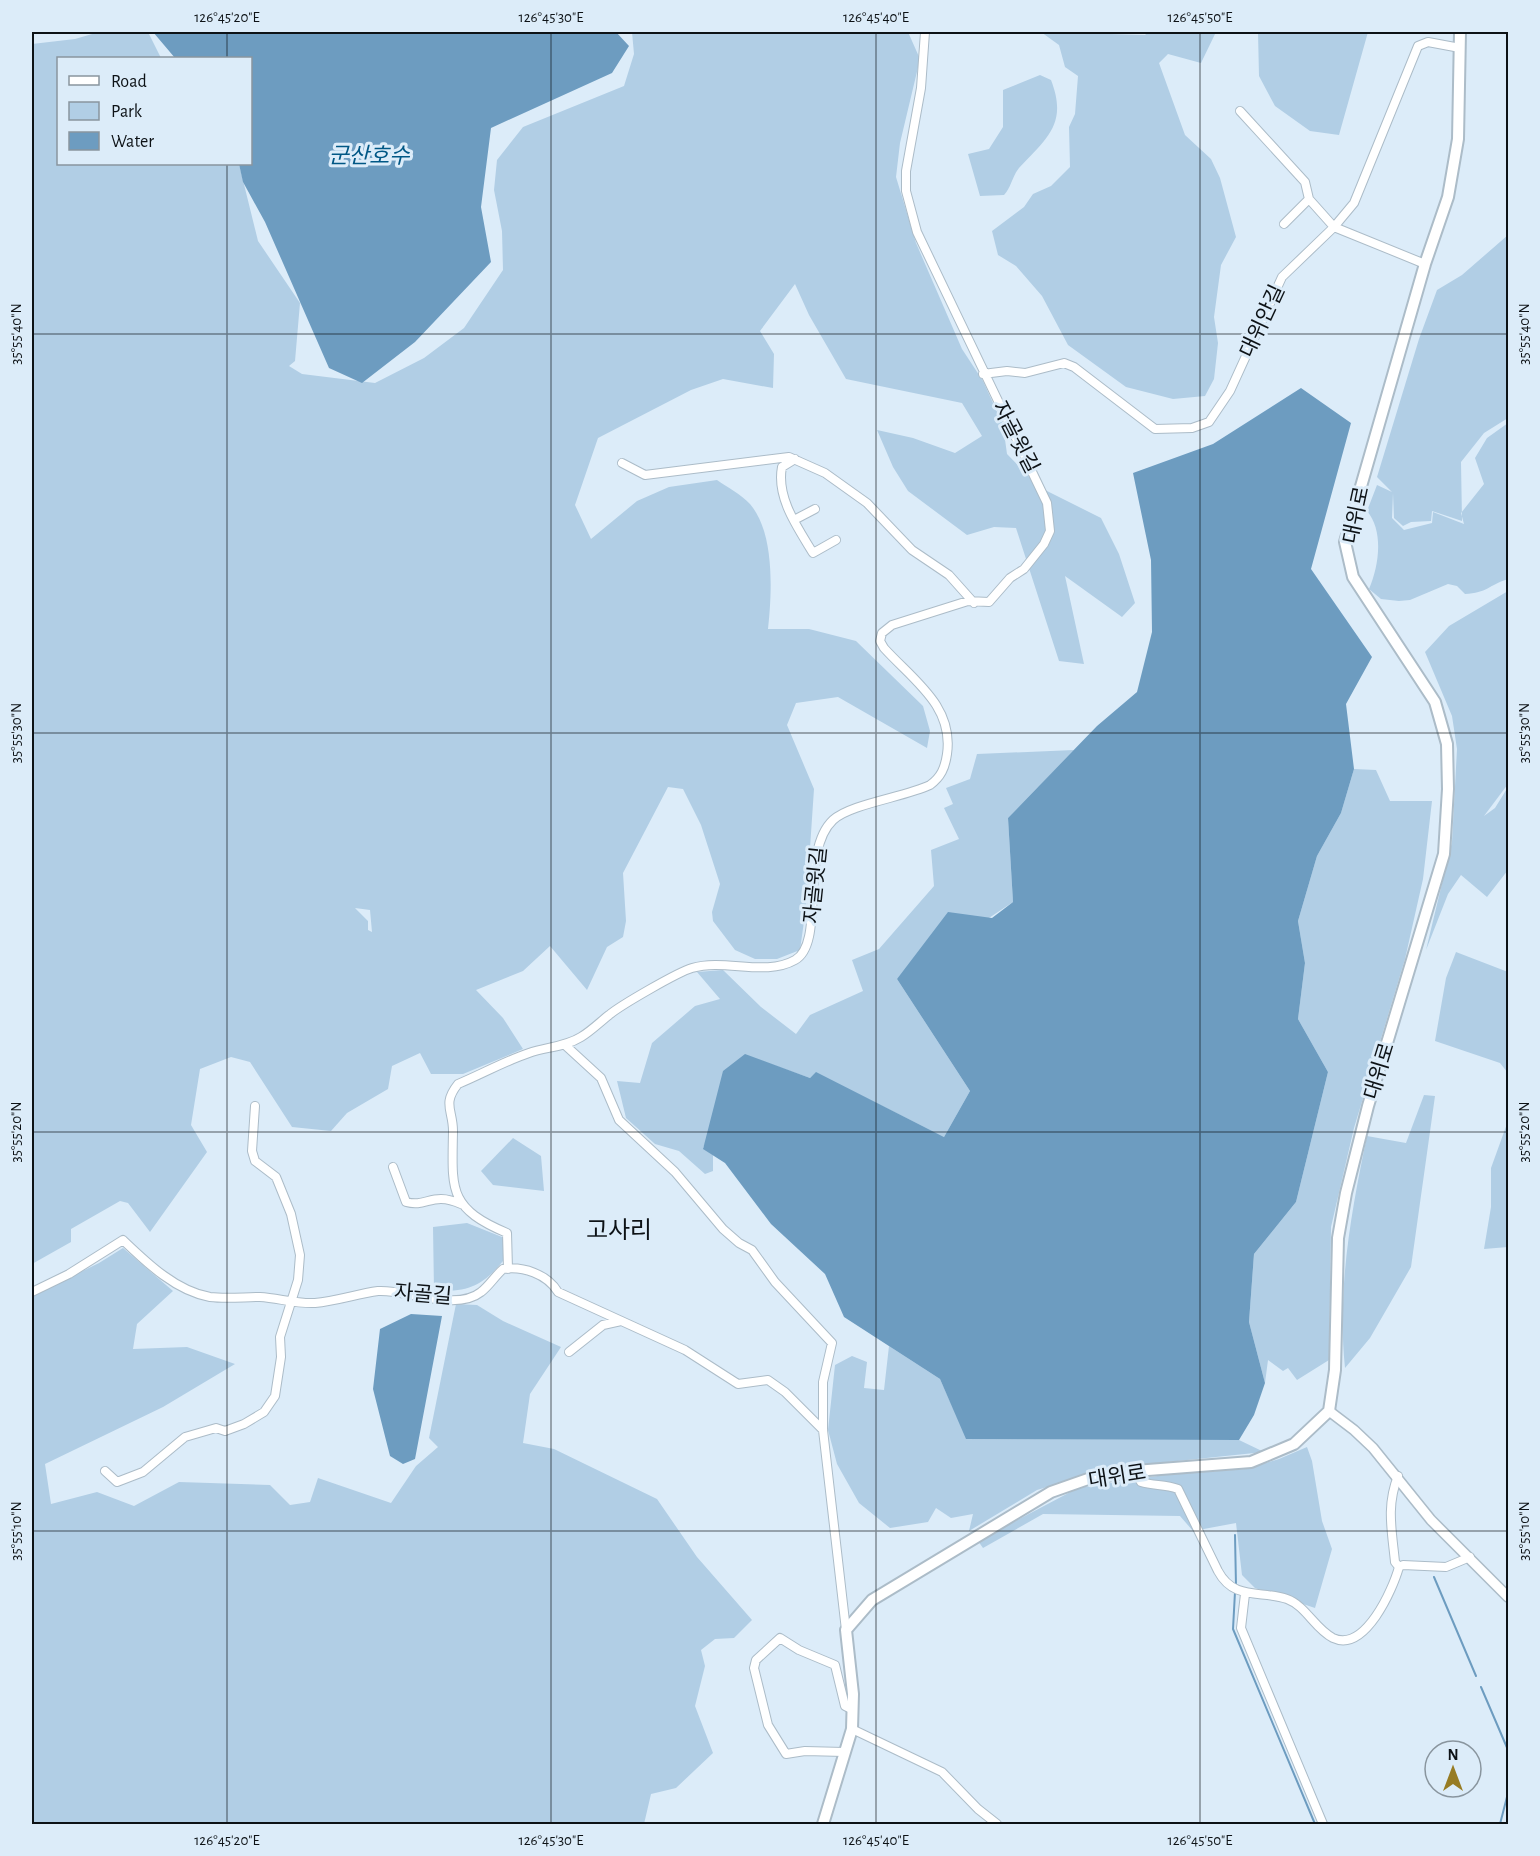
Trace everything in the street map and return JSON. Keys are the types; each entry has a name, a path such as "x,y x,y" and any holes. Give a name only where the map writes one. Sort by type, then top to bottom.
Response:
{"main road":[{"name":"대위로","path":"846,1630 872,1600 1051,1492 1088,1479 1135,1471 1251,1462 1294,1444 1329,1411 1335,1370 1338,1238 1346,1193 1368,1106 1444,854 1447,744 1438,710 1412,664 1353,577 1345,542 1425,264 1448,197 1458,139 1460,32"},
{"path":"823,1824 852,1729 853,1694 846,1630"}],"street":[{"path":"925,32 921,88 906,171 906,191 916,232 983,374"},
{"name":"대위안길","path":"983,374 1007,371 1025,373 1064,363 1074,367 1155,429 1192,428 1209,422 1230,391 1282,277 1334,227 1354,202 1418,46 1428,42 1460,48"},
{"path":"1240,111 1305,182 1309,199 1334,227 1425,264"},
{"path":"1284,224 1309,199"},
{"name":"자골윗길","path":"461,1204 450,1166 453,1132 448,1106 451,1093 458,1084 528,1053 565,1045 596,1027 610,1014 689,968 707,964 783,965 796,960 805,951 810,932 817,846 822,832 834,819 855,809 930,785 939,779 945,768 948,752 946,722 931,698 884,648 880,640 882,633 892,625 968,601 988,602 1044,544 1050,531 1047,503 1036,476 983,374"},
{"path":"622,463 645,475 778,458 795,459 825,473 867,503 912,550 949,575 974,603"},
{"path":"795,459 783,467 780,481 794,520 813,553 836,540"},
{"path":"794,520 815,509"},
{"path":"565,1045 601,1078 619,1120 675,1172 723,1229 739,1243 752,1250 775,1282 832,1343 823,1382 823,1430 846,1630"},
{"path":"105,1471 117,1482 142,1472 185,1437 216,1428 225,1431 264,1412 275,1396 281,1357 280,1337 298,1281 300,1255 291,1214 276,1177 255,1161 252,1151 255,1106"},
{"path":"393,1167 406,1202 415,1205 435,1198 448,1198 461,1204 479,1222 507,1233 508,1269 526,1269 554,1284 558,1292 685,1350 738,1384 768,1380 785,1392 823,1430"},
{"name":"자골길","path":"32,1292 69,1274 123,1240 146,1263 170,1280 210,1297 262,1297 315,1303 379,1291 393,1291 425,1299 467,1297 481,1292 492,1279 508,1269"},
{"path":"569,1352 603,1325 621,1321"},
{"path":"1329,1411 1354,1430 1398,1476 1431,1520 1509,1597"},
{"path":"1135,1471 1141,1482 1155,1486 1166,1484 1178,1489 1221,1577 1239,1590 1290,1600 1333,1638 1345,1639 1367,1629 1387,1600 1399,1567 1403,1564 1446,1567 1470,1557"},
{"path":"1398,1476 1392,1492 1389,1521 1395,1562 1399,1567"},
{"path":"1239,1590 1241,1628 1323,1824"},
{"path":"844,1752 805,1751 786,1754 768,1725 754,1668 756,1660 780,1638 799,1650 835,1665 844,1706 851,1709"},
{"path":"852,1729 942,1772 978,1809 997,1824"}],"green space":[{"path":"99,32 148,32 160,57 57,57 57,165 239,165 258,241 300,303 295,361 289,366 302,374 375,383 424,358 464,328 503,270 502,231 494,190 497,160 523,127 624,86 634,54 632,32 908,32 920,59 900,143 896,177 916,243 962,349 983,381 1003,425 1007,454 1039,487 1101,518 1119,554 1135,603 1122,617 1065,576 1084,664 1059,661 1016,528 994,527 967,535 908,491 893,467 877,430 913,438 955,453 982,436 962,403 846,379 809,315 795,284 760,331 774,354 773,388 723,379 691,390 598,438 575,505 591,539 637,501 669,487 717,480 750,504 764,531 771,581 768,629 809,629 856,641 923,706 930,731 927,748 838,697 796,703 787,725 814,789 806,907 800,950 777,959 755,959 735,950 713,921 712,912 720,884 701,825 683,789 668,787 623,873 626,921 623,937 607,947 587,990 550,946 523,971 476,990 503,1018 523,1049 463,1074 431,1074 420,1053 392,1066 388,1089 347,1113 331,1131 292,1127 250,1062 231,1057 200,1069 191,1125 207,1152 150,1232 128,1203 120,1201 71,1229 71,1242 32,1264 32,44 75,39","holes":["355,908 370,910 372,932 368,930 368,921"]},
{"path":"1041,32 1145,35 1148,32 1216,32 1201,63 1168,54 1159,63 1185,135 1211,159 1220,178 1236,237 1221,265 1214,317 1218,343 1214,379 1205,396 1173,399 1126,387 1068,345 1042,296 1016,266 998,255 992,231 1024,207 1033,194 1051,186 1070,167 1069,127 1075,114 1078,76 1065,67 1059,45"},
{"path":"1258,32 1368,32 1339,135 1310,131 1275,106 1259,76"},
{"path":"1040,75 1051,80 1056,95 1056,119 1052,129 1046,139 1019,168 1004,195 980,196 968,154 989,149 1003,127 1003,90"},
{"path":"1508,235 1508,418 1484,433 1461,462 1462,512 1484,484 1475,458 1487,438 1508,423 1508,579 1483,590 1465,594 1457,586 1448,584 1410,600 1399,601 1381,599 1369,589 1377,559 1378,538 1376,528 1367,511 1377,485 1392,492 1377,477 1419,339 1437,290 1462,275","holes":["1393,493 1394,518 1403,526 1411,522 1431,521 1432,511 1462,521 1462,516 1464,524 1433,512 1432,523 1404,530 1392,518"]},
{"path":"1508,591 1508,784 1484,816 1495,808 1508,787 1508,870 1487,897 1461,875 1448,894 1426,950 1452,842 1457,749 1452,716 1425,652 1449,626"},
{"path":"1074,750 1008,818 1013,902 897,979 970,1091 944,1137 816,1073 810,1078 745,1055 703,1148 713,1155 713,1171 705,1174 679,1151 655,1144 626,1118 617,1081 640,1083 652,1043 695,1006 720,999 697,972 723,970 761,1007 796,1034 810,1015 863,991 852,960 879,949 934,886 931,850 959,839 944,808 953,804 946,788 970,779 977,754"},
{"path":"1354,769 1376,770 1390,801 1432,801 1423,879 1405,959 1354,1128 1331,1227 1329,1360 1297,1380 1288,1368 1283,1371 1268,1360 1265,1383 1249,1322 1254,1254 1296,1202 1328,1072 1298,1019 1305,963 1298,921 1317,856 1341,813"},
{"path":"1456,952 1508,972 1508,1073 1500,1063 1435,1041 1446,978"},
{"path":"1424,1095 1435,1096 1411,1267 1370,1338 1345,1368 1344,1280 1351,1222 1367,1136 1406,1143"},
{"path":"1508,1121 1508,1247 1484,1249 1491,1207 1491,1168"},
{"path":"513,1138 541,1156 544,1191 493,1185 481,1171"},
{"path":"467,1223 502,1237 508,1255 492,1273 476,1285 458,1290 434,1291 433,1227"},
{"path":"123,1248 173,1291 137,1324 133,1349 187,1347 235,1364 163,1407 45,1464 51,1504 97,1492 134,1506 179,1482 270,1485 290,1505 310,1502 318,1478 391,1503 416,1466 438,1447 429,1438 456,1304 477,1305 503,1321 561,1347 530,1394 523,1443 554,1449 657,1499 697,1557 752,1620 734,1638 715,1639 701,1650 705,1666 695,1706 713,1753 676,1788 651,1794 644,1824 32,1824 32,1296 99,1263"},
{"path":"889,1346 940,1379 967,1439 1239,1440 1264,1452 1110,1468 1037,1490 969,1531 973,1514 951,1518 936,1508 928,1522 890,1528 859,1503 837,1464 828,1430 835,1365 852,1356 867,1362 864,1388 884,1390"},
{"path":"1307,1447 1312,1461 1322,1521 1332,1549 1315,1608 1255,1588 1242,1575 1236,1523 1193,1531 1180,1516 1043,1514 983,1548 978,1541 1078,1488 1164,1475 1245,1469 1279,1459"}],"water":[{"name":"군산호수","path":"153,32 616,32 629,46 612,73 491,128 481,207 491,262 415,342 362,383 329,368 265,222 243,182 239,165 252,165 252,57 174,57"},
{"path":"1301,388 1351,423 1311,569 1372,657 1346,704 1354,769 1341,813 1317,856 1298,921 1305,963 1298,1019 1328,1072 1296,1202 1254,1254 1249,1322 1265,1383 1254,1415 1239,1440 966,1439 940,1379 844,1317 825,1274 771,1224 725,1163 703,1149 723,1071 745,1054 810,1078 816,1072 944,1137 970,1091 897,979 948,912 992,918 1013,902 1008,818 1097,726 1137,692 1152,632 1151,560 1133,473 1213,444"},
{"path":"411,1314 442,1316 415,1459 403,1464 390,1456 373,1389 380,1329"}],"waterway":[{"path":"1235,1535 1236,1586"},
{"path":"1434,1577 1476,1676"},
{"path":"1235,1592 1233,1629 1315,1824"},
{"path":"1481,1687 1508,1750"},
{"path":"1500,1824 1508,1793"}],"district":[{"name":"고사리","path":"619,1230"}]}
